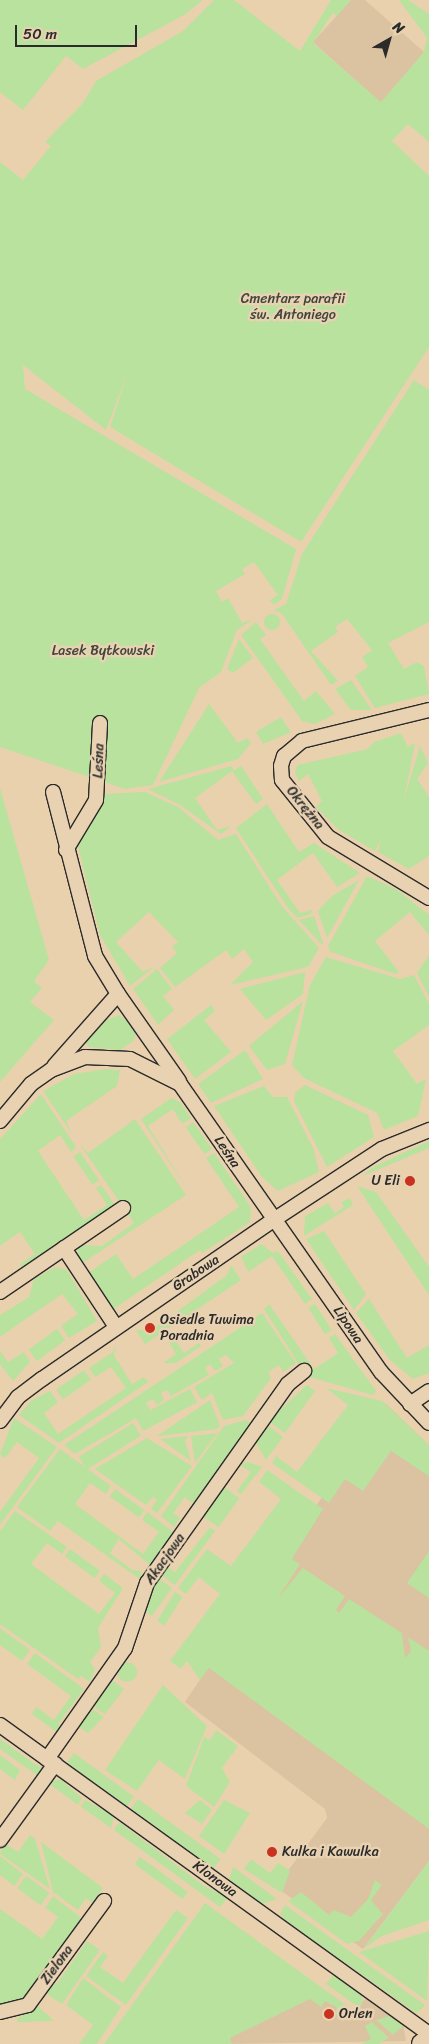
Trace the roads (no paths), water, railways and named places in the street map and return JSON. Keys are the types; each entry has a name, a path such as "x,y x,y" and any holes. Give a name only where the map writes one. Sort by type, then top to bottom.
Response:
{"main road":[{"path":"422,2044 429,2040"}],"street":[{"name":"Okrężna","path":"429,710 302,741 284,756 281,766 282,780 328,837 429,898"},
{"name":"Leśna","path":"66,850 96,800 100,723"},
{"name":"Leśna","path":"53,792 66,850 95,956 118,994 275,1219"},
{"name":"Leśna","path":"0,1121 32,1084 51,1070 118,994"},
{"name":"Leśna","path":"51,1070 84,1057 120,1057 155,1068 180,1084"},
{"path":"275,1219 382,1149 429,1130"},
{"path":"0,1292 123,1208"},
{"name":"Grabowa","path":"0,1420 18,1397 116,1327 275,1219"},
{"name":"Lipowa","path":"275,1219 376,1365 429,1423"},
{"path":"64,1248 116,1327"},
{"name":"Akacjowa","path":"0,1840 125,1648 147,1583 288,1384 304,1372"},
{"path":"410,1404 429,1391"},
{"name":"Klonowa","path":"0,1725 429,2034"},
{"name":"Zielona","path":"0,2012 28,2005 104,1901"}],"place":[{"name":"U Eli","path":"410,1181"},
{"name":"Osiedle Tuwima Poradnia","path":"150,1328"},
{"name":"Kulka i Kawulka","path":"272,1852"},
{"name":"Orlen","path":"329,2014"}],"park label":[{"name":"Cmentarz parafii św. Antoniego","path":"293,308"},
{"name":"Lasek Bytkowski","path":"103,651"}]}
